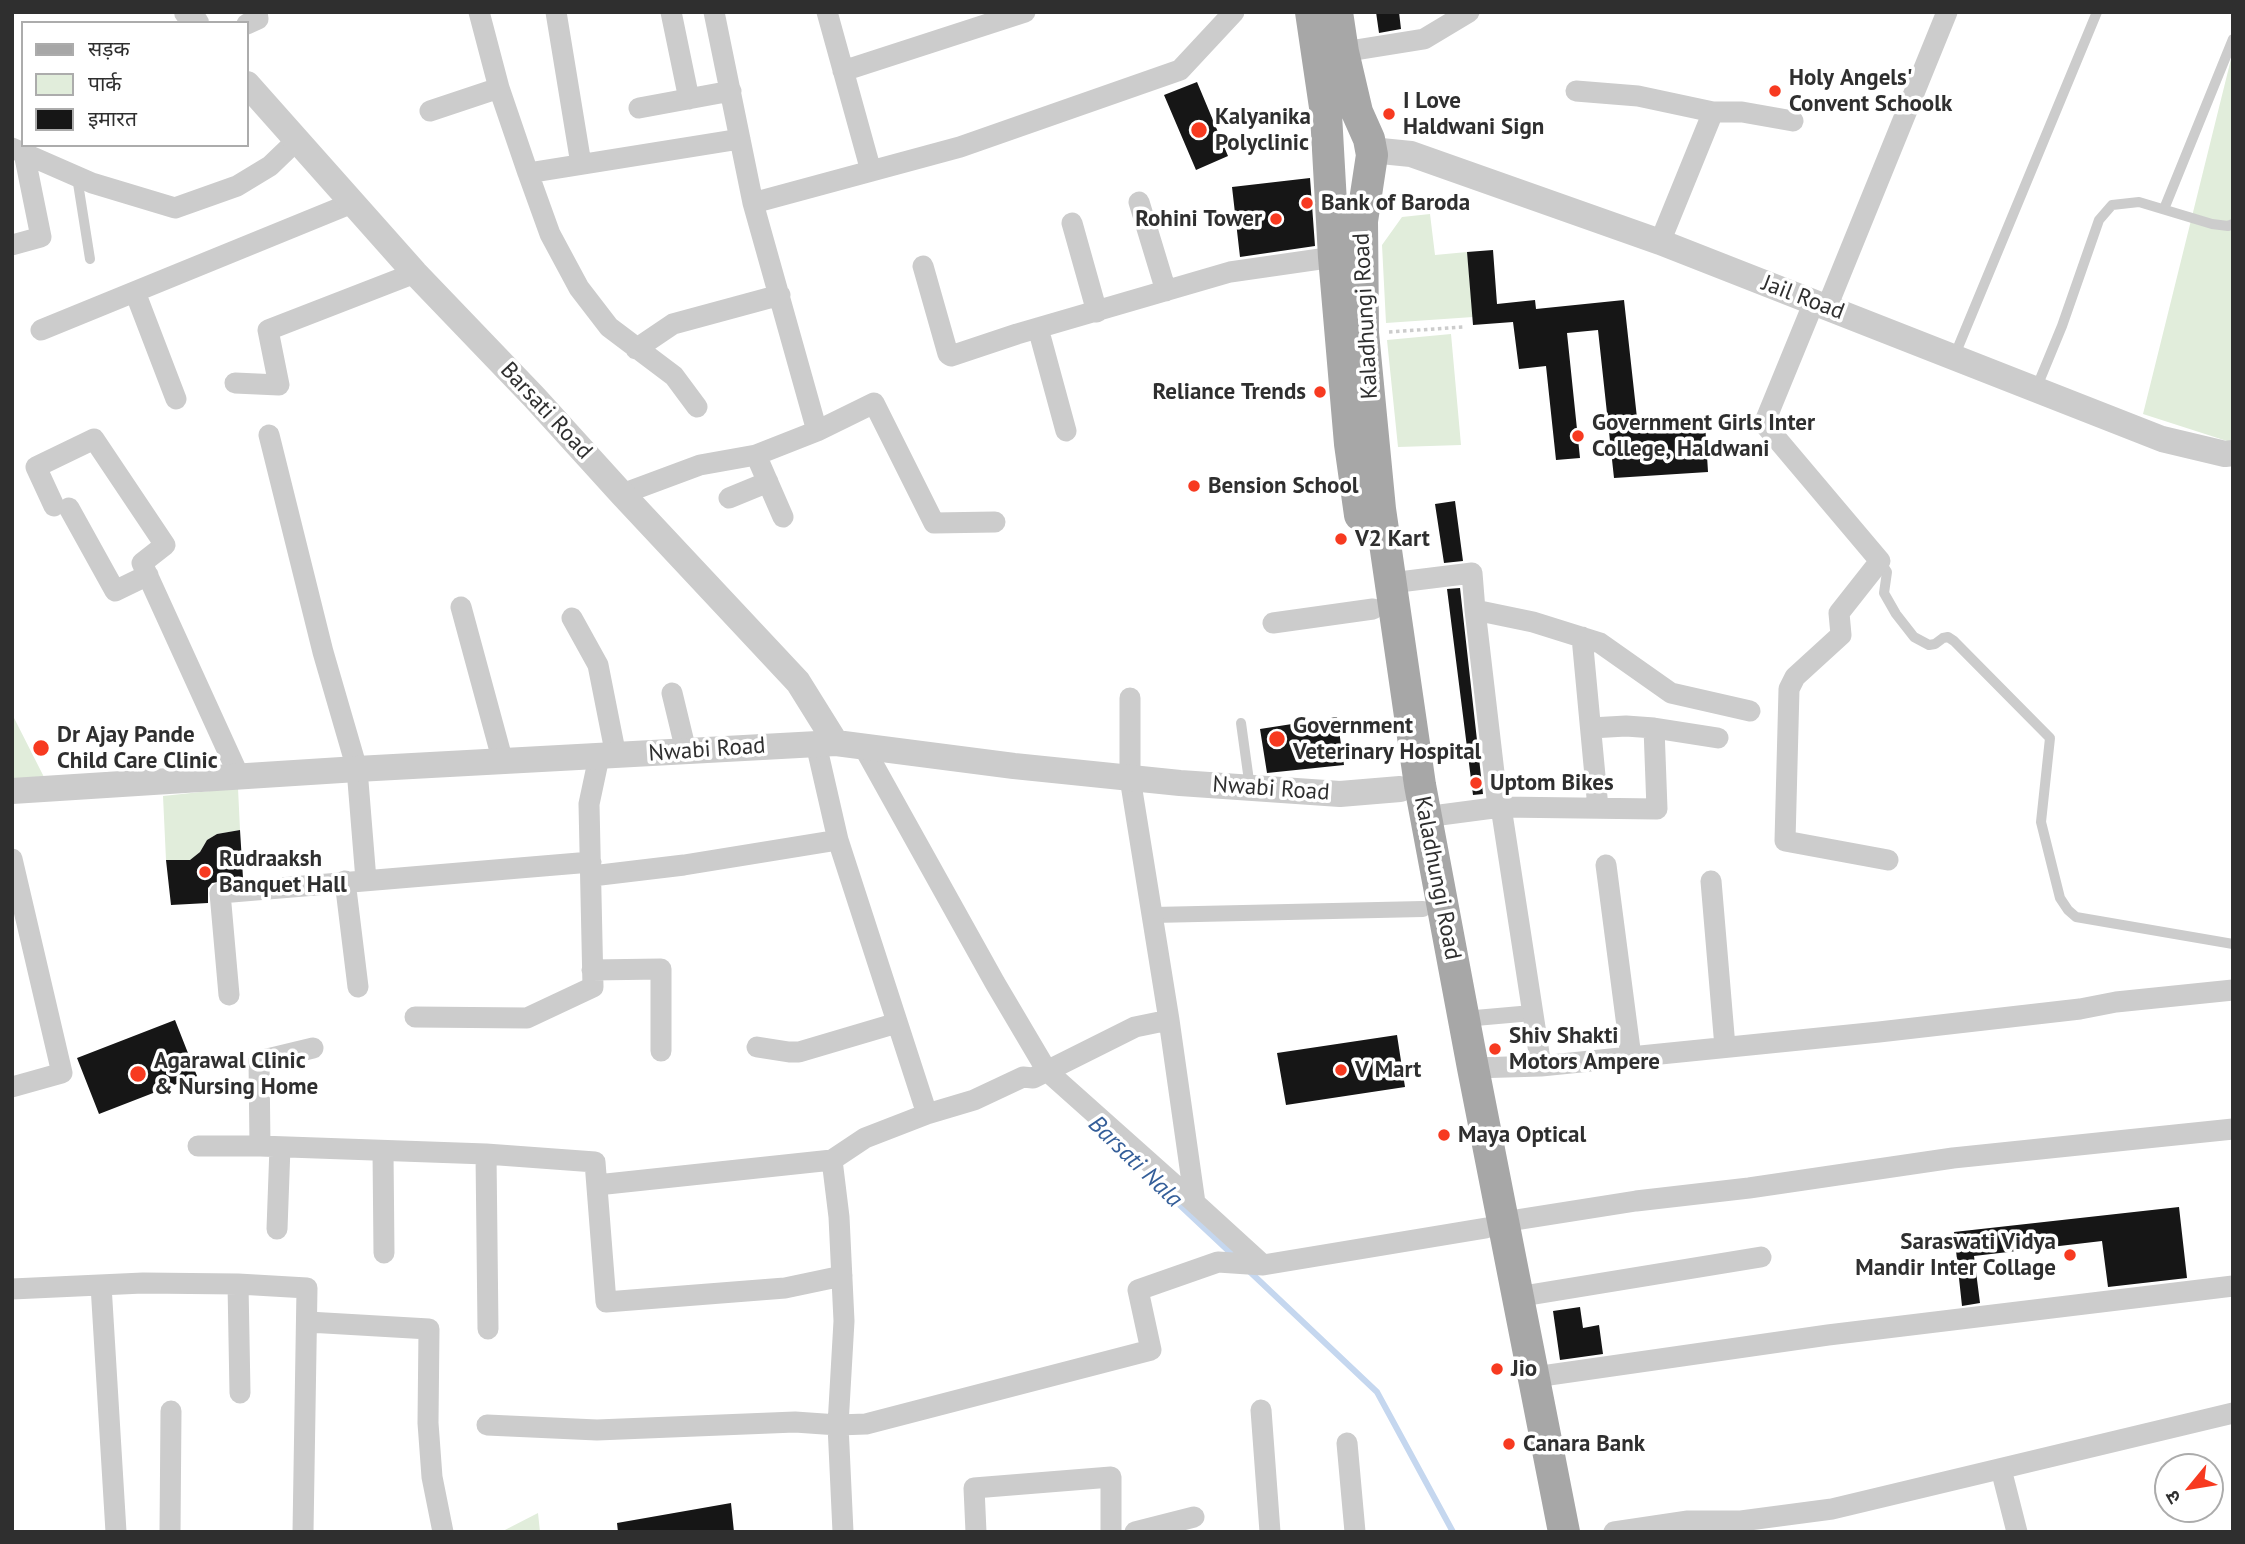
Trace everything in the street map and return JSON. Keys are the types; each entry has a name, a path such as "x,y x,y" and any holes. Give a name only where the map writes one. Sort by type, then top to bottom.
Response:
{"main road":[{"name":"Kaladhungi Road","path":"1311,12 1326,114 1334,257 1350,444 1373,609 1410,787 1425,817 1473,1068 1494,1225 1526,1379 1564,1532"},
{"name":"Kaladhungi Road","path":"1337,12 1343,51 1370,164 1362,221 1363,333 1423,909 1455,1088 1517,1297 1546,1532"},
{"path":"1326,114 1342,110 1357,112"},
{"path":"1330,180 1349,184 1370,164"}],"street":[{"path":"479,12 499,88 528,173 551,233 579,288 609,327 674,376 697,407"},
{"path":"556,12 581,164"},
{"path":"671,12 690,99"},
{"path":"714,12 753,203 817,431"},
{"path":"843,71 1025,12"},
{"path":"753,203 960,147 1181,70 1234,12"},
{"path":"1343,51 1424,39 1469,12"},
{"path":"1888,860 1784,841 1789,689 1795,677 1841,635 1839,613 1880,561 1766,426 1766,419 1821,305 1947,12"},
{"path":"835,15 843,71 871,171"},
{"name":"Barsati Road","path":"248,85 415,273 534,397 798,682 826,743"},
{"path":"430,111 499,88"},
{"path":"1576,91 1639,96 1713,112 1742,112 1793,121"},
{"path":"639,108 731,92"},
{"path":"1660,242 1713,112"},
{"path":"528,173 740,139"},
{"path":"18,151 92,183 175,208 237,186 270,166 296,141"},
{"path":"12,245 41,237 18,151"},
{"name":"Jail Road","path":"1370,164 1410,154 1660,242 2162,439 2225,454 2233,453"},
{"path":"1139,202 1166,291"},
{"path":"41,330 352,203"},
{"path":"1072,223 1097,312"},
{"path":"923,266 951,356 1230,272 1334,257"},
{"path":"235,383 279,385 268,330 415,273"},
{"path":"135,292 176,399"},
{"path":"636,348 673,324 779,295"},
{"path":"1038,328 1066,431"},
{"path":"622,495 701,465 756,454 817,431 874,402 934,523 995,522"},
{"path":"270,435 323,652 357,769 355,880 358,987"},
{"path":"148,575 115,591 36,467 94,439 165,545 142,563 148,575 239,776"},
{"path":"756,454 783,517"},
{"path":"729,498 768,482"},
{"path":"1391,583 1472,573 1499,807 1541,1066"},
{"path":"461,607 503,762"},
{"path":"1273,623 1373,609"},
{"path":"1475,610 1533,622 1600,643 1671,693 1750,711"},
{"path":"415,1017 527,1017 593,986 589,804 607,756 598,665 572,618"},
{"path":"1582,637 1598,807"},
{"path":"672,693 686,751"},
{"path":"1130,698 1130,778 1195,1203"},
{"path":"1591,728 1654,728 1718,738"},
{"path":"1425,817 1499,807 1657,809 1654,728"},
{"path":"826,743 838,840 927,1114"},
{"name":"Nwabi Road","path":"12,791 826,743 1014,766 1250,788 1340,794 1410,787"},
{"path":"863,746 995,983 1040,1074 1195,1203 1249,1264"},
{"path":"229,995 220,893 355,880 684,865 838,840"},
{"path":"12,859 22,940 62,1073 12,1087"},
{"path":"1606,865 1630,1057"},
{"path":"1711,881 1725,1047"},
{"path":"1153,915 1423,909"},
{"path":"592,970 661,969 661,1051"},
{"path":"1473,1068 1541,1066 1879,1032 2233,990"},
{"path":"1464,1019 1532,1013"},
{"path":"597,1185 832,1160 865,1139 927,1114 974,1100 1023,1077 1040,1074 1135,1027 1169,1020"},
{"path":"757,1047 799,1052 897,1023"},
{"path":"276,1229 270,1146 259,1061 313,1048"},
{"path":"487,1425 597,1430 795,1422 866,1424 1151,1350 1138,1290 1218,1262 1249,1264 1636,1201 1749,1188 1953,1158 2233,1129"},
{"path":"198,1146 383,1150 595,1161 606,1302 785,1288 842,1276"},
{"path":"383,1150 384,1253"},
{"path":"486,1154 488,1329"},
{"path":"832,1160 842,1276 844,1354 838,1425 843,1532"},
{"path":"1517,1297 1761,1257"},
{"path":"12,1289 143,1283 238,1283 307,1288 303,1532"},
{"path":"238,1283 240,1393"},
{"path":"101,1285 116,1532"},
{"path":"1526,1379 1828,1335 2233,1286"},
{"path":"308,1322 429,1329 429,1436 432,1477 443,1532"},
{"path":"1261,1410 1270,1532"},
{"path":"170,1411 170,1532"},
{"path":"1614,1532 1688,1521 1741,1521 1832,1509 2233,1413"},
{"path":"1347,1443 1355,1532"},
{"path":"2001,1469 2017,1532"},
{"path":"976,1532 974,1488 1111,1477 1111,1532"},
{"path":"1135,1532 1194,1517"}],"lane":[{"path":"1954,357 2097,12"},
{"path":"2164,209 2233,39"},
{"path":"78,177 90,258"},
{"path":"2036,389 2062,326 2099,220 2112,205 2139,202 2212,224 2233,224"},
{"path":"1880,561 1887,572 1884,593 1914,637 1929,645 1948,637 1954,641 2050,738 2041,822 2060,898 2068,910 2076,917 2233,944"},
{"path":"1241,723 1250,788"}],"path":[{"path":"1363,333 1464,327"}],"green space":[{"path":"2233,51 2233,442 2230,442 2143,414"},
{"path":"1430,214 1435,255 1467,252 1473,317 1386,323 1382,245 1402,217"},
{"path":"1451,334 1461,445 1398,447 1387,340"},
{"path":"12,714 45,779 12,783"},
{"path":"238,788 240,830 217,834 207,840 200,852 190,860 166,860 163,796"},
{"path":"538,1513 540,1532 501,1532"}],"building":[{"path":"1376,12 1399,12 1401,29 1379,33"},
{"path":"1197,82 1228,156 1196,170 1164,95"},
{"name":"Rohini Tower","path":"1310,178 1315,246 1240,257 1232,187"},
{"path":"1493,250 1497,304 1535,300 1536,309 1624,300 1638,427 1705,423 1708,472 1614,478 1598,330 1567,333 1580,458 1556,460 1546,366 1519,369 1513,322 1473,325 1467,252"},
{"path":"1455,501 1463,561 1444,563 1435,504"},
{"path":"1460,588 1483,794 1473,795 1447,589"},
{"path":"1337,717 1344,765 1267,773 1260,729"},
{"name":"Rudraaksh Banquet Hall","path":"240,830 243,878 212,883 208,888 208,903 171,905 166,860 190,860 200,852 207,840 217,834"},
{"path":"175,1020 197,1076 99,1114 77,1058"},
{"name":"V Mart","path":"1397,1035 1405,1087 1286,1105 1277,1053"},
{"name":"Saraswati Vidya Mandir Inter Collage","path":"2179,1207 2187,1278 2108,1287 2102,1241 1974,1256 1980,1303 1962,1306 1954,1232"},
{"path":"1580,1307 1583,1328 1599,1325 1603,1354 1560,1360 1553,1311"},
{"path":"731,1503 734,1532 618,1532 617,1523"}],"waterway":[{"name":"Barsati Nala","path":"1151,1178 1235,1257"},
{"name":"Barsati Nala","path":"1248,1270 1377,1392 1453,1532"}],"place":[{"name":"Holy Angels' Convent Schoolk","path":"1775,91"},
{"name":"I Love Haldwani Sign","path":"1389,114"},
{"name":"Kalyanika Polyclinic","path":"1199,130"},
{"name":"Bank of Baroda","path":"1307,203"},
{"name":"Rohini Tower","path":"1276,219"},
{"name":"Reliance Trends","path":"1320,392"},
{"name":"Government Girls Inter College, Haldwani","path":"1578,436"},
{"name":"Bension School","path":"1194,486"},
{"name":"V2 Kart","path":"1341,539"},
{"name":"Government Veterinary Hospital","path":"1277,739"},
{"name":"Dr Ajay Pande Child Care Clinic","path":"41,748"},
{"name":"Uptom Bikes","path":"1476,783"},
{"name":"Rudraaksh Banquet Hall","path":"205,872"},
{"name":"Shiv Shakti Motors Ampere","path":"1495,1049"},
{"name":"V Mart","path":"1341,1070"},
{"name":"Agarawal Clinic & Nursing Home","path":"138,1074"},
{"name":"Maya Optical","path":"1444,1135"},
{"name":"Saraswati Vidya Mandir Inter Collage","path":"2070,1255"},
{"name":"Jio","path":"1497,1369"},
{"name":"Canara Bank","path":"1509,1444"}]}
